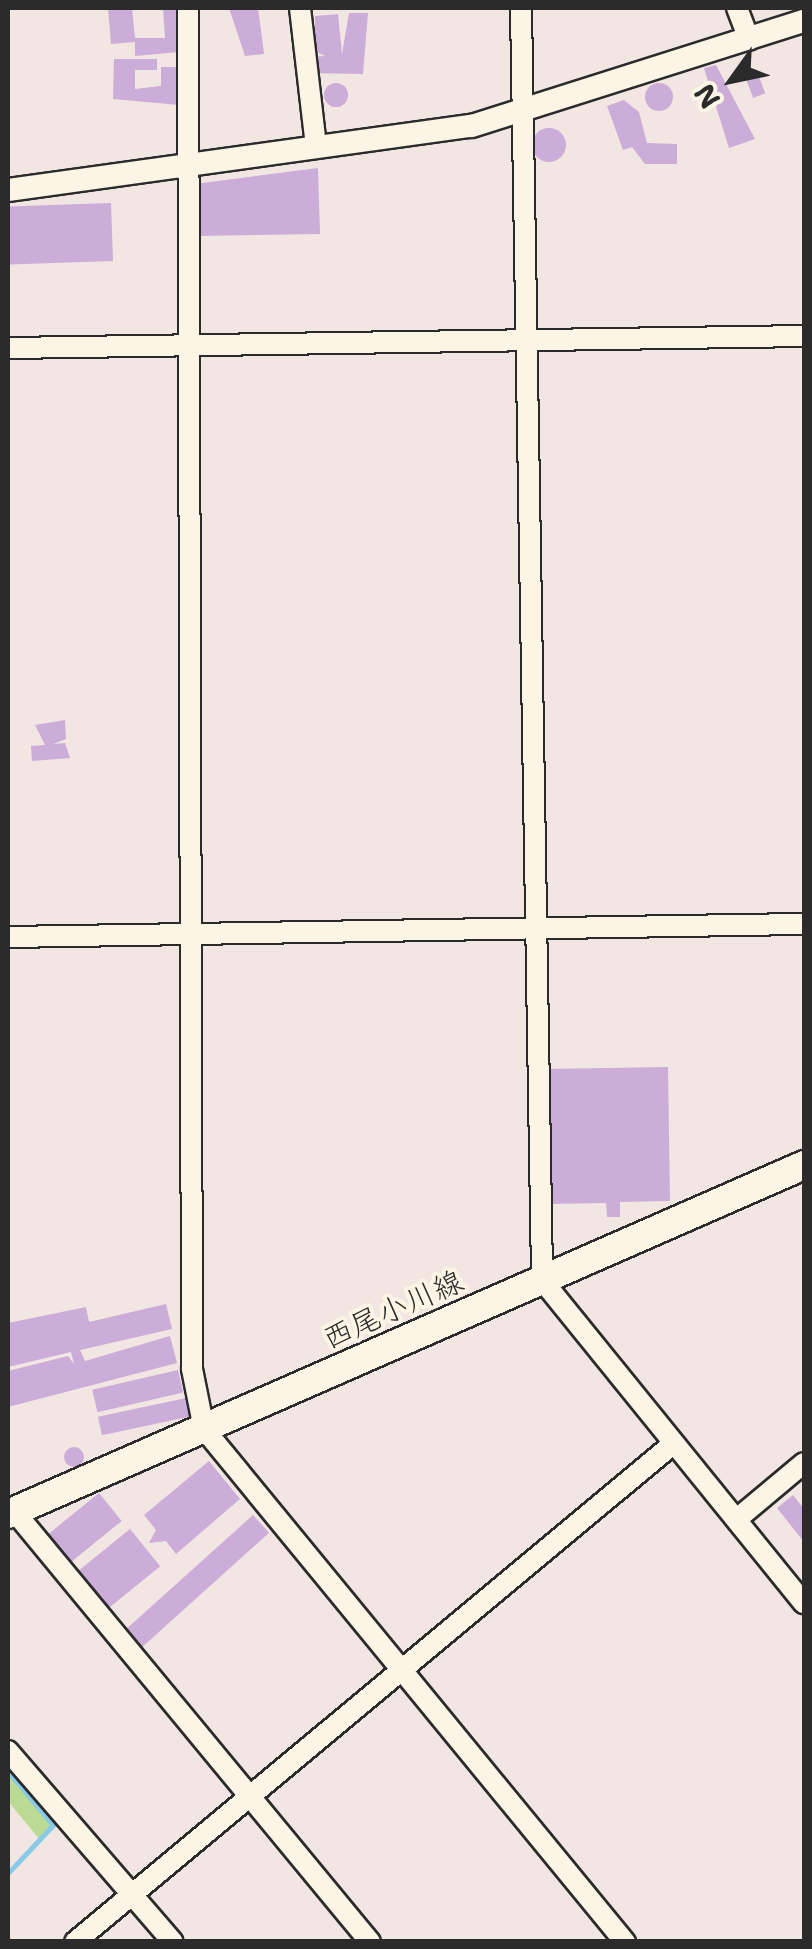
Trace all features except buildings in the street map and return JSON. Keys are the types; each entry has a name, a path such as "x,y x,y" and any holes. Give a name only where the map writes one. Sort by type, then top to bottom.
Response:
{"main road":[{"name":"西尾小川線","path":"10,1512 804,1165"}],"street":[{"path":"188,8 186,163 196,934 192,1369 204,1429 398,1671 625,1942"},
{"path":"300,8 316,146"},
{"path":"521,8 542,1280 804,1602"},
{"path":"737,8 749,40"},
{"path":"8,190 524,114 804,22"},
{"path":"8,348 804,336"},
{"path":"8,936 804,924"},
{"path":"75,1942 673,1444"},
{"path":"736,1520 804,1463"},
{"path":"10,1512 370,1942"},
{"path":"8,1751 174,1942"}],"green space":[{"path":"8,1765 57,1826 40,1840 8,1801"}],"waterway":[{"path":"8,1771 53,1825 8,1873"}]}
